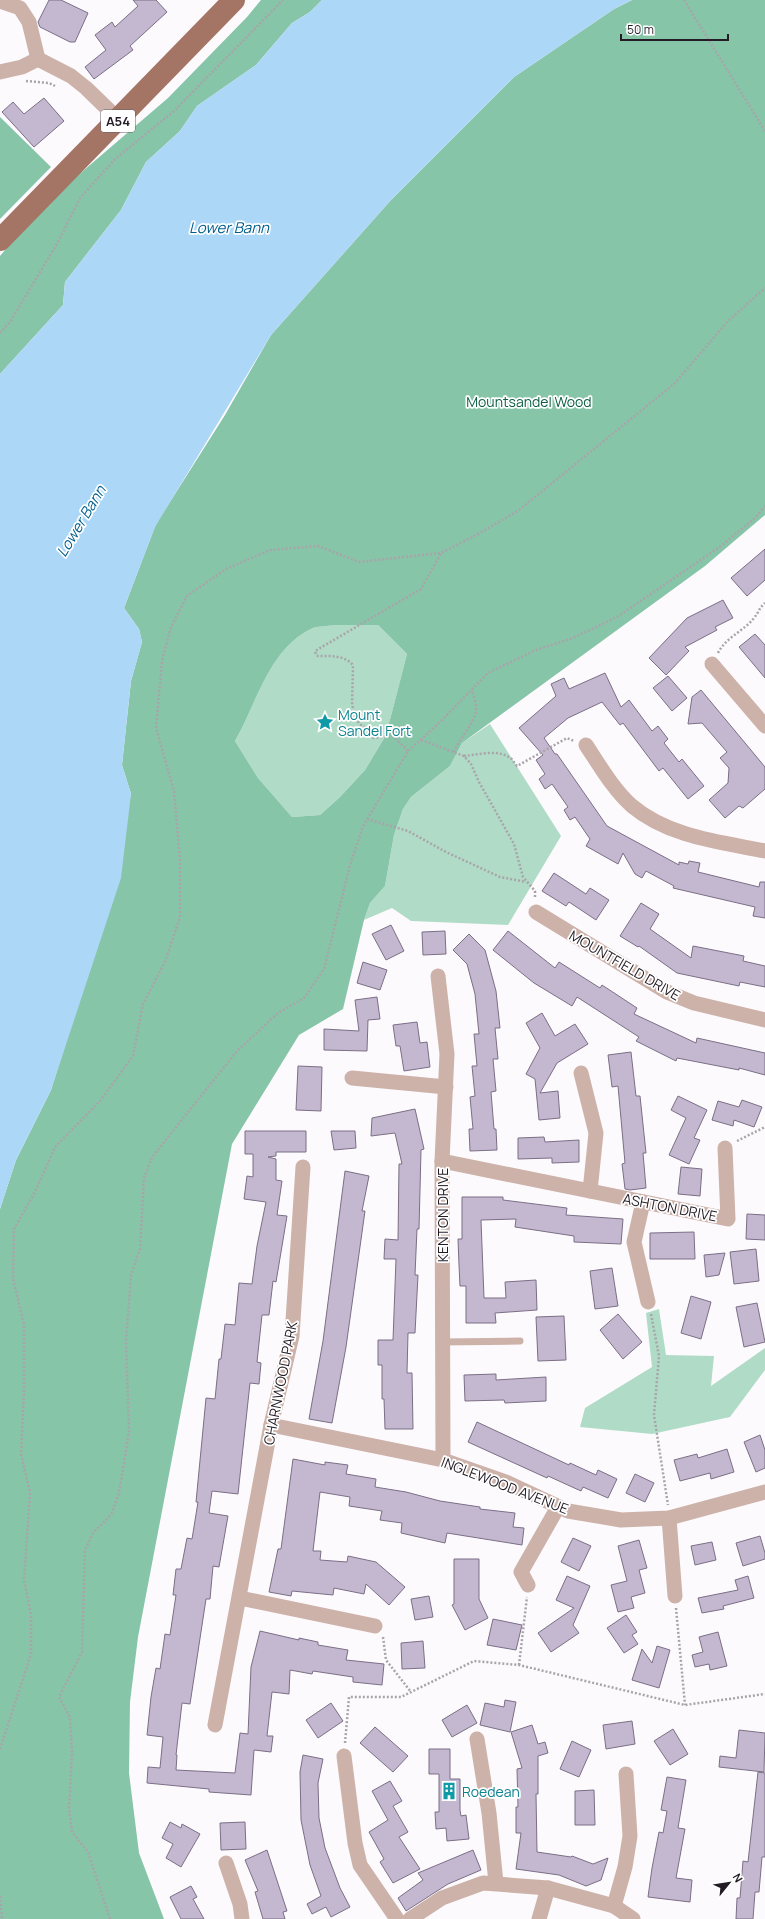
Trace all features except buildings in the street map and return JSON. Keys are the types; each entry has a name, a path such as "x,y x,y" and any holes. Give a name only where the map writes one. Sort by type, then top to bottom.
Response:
{"main road":[{"name":"A54","path":"0,240 119,120 234,0"}],"street":[{"path":"0,1 22,4 30,22 38,59 76,80 119,120"},
{"path":"0,72 22,66 38,59"},
{"path":"712,664 765,726"},
{"path":"586,745 609,781 632,806 661,825 694,836 765,851"},
{"name":"MOUNTFIELD DRIVE","path":"536,912 667,992 694,1003 765,1020"},
{"name":"KENTON DRIVE","path":"438,976 447,1054 442,1161 443,1460"},
{"path":"581,1073 596,1133 590,1191"},
{"path":"352,1078 446,1087"},
{"name":"ASHTON DRIVE","path":"442,1161 728,1219 725,1148"},
{"name":"CHARNWOOD PARK","path":"215,1725 240,1598 271,1425 292,1336 303,1167"},
{"path":"643,1202 634,1242 648,1302"},
{"name":"INGLEWOOD AVENUE","path":"271,1425 443,1460 506,1482 568,1511 621,1520 670,1518 765,1492"},
{"path":"528,1585 521,1572 558,1507"},
{"path":"670,1518 675,1596"},
{"path":"240,1598 375,1626"},
{"path":"477,1739 489,1813 496,1883"},
{"path":"344,1756 355,1843 360,1865 397,1919"},
{"path":"614,1906 625,1867 630,1836 626,1774"},
{"path":"226,1863 240,1904 242,1919"},
{"path":"410,1919 442,1898 483,1883 548,1888 614,1906 633,1919"},
{"path":"539,1919 548,1888"}],"lane":[{"path":"443,1342 520,1341"}],"path":[{"path":"0,333 10,322 31,288 58,242 80,198 116,158 173,112 283,0"},
{"path":"684,0 765,131"},
{"path":"18,81 49,83 56,86"},
{"path":"0,1749 31,1654 31,1614 24,1580 30,1493 21,1454 24,1390 24,1325 13,1278 14,1229 36,1190 55,1147 100,1101 133,1056 143,1004 165,962 180,917 180,860 174,791 156,728 162,661 171,627 187,596 226,569 270,550 318,546 359,562 441,553 519,510 675,383 728,321 765,288"},
{"path":"110,1919 88,1852 72,1832 69,1810 72,1753 70,1717 59,1697 82,1652 85,1550 93,1533 111,1515 120,1493 129,1432 126,1340 130,1283 140,1249 144,1178 152,1157 237,1051 278,1013 304,998 324,969 350,865 367,819 408,751 488,673 536,650 573,638 617,617 721,546 756,517 765,506"},
{"path":"408,751 393,736 371,738 370,731 359,724 352,705 353,665 350,661 341,657 318,656 316,655 315,651 421,589 441,553"},
{"path":"712,664 722,645 754,618 759,608 765,603"},
{"path":"454,752 458,742 470,726 477,709 472,689"},
{"path":"464,756 478,753 500,754 509,757 517,766 567,738 586,745"},
{"path":"421,740 464,756 471,764 479,782 514,844 526,882 535,891 536,912"},
{"path":"367,819 408,831 446,852 500,877 526,882"},
{"path":"725,1148 765,1127"},
{"path":"648,1302 659,1356 654,1415 670,1518"},
{"path":"519,1664 528,1585"},
{"path":"675,1596 686,1706"},
{"path":"375,1626 383,1633 386,1660 411,1692"},
{"path":"344,1756 349,1697 402,1697 474,1661 519,1664 686,1706 765,1694"},
{"path":"0,1896 2,1919"}],"green space":[{"path":"261,0 322,0 310,12 292,23 256,65 197,106 180,131 146,162 121,210 65,282 63,305 0,374 0,256 41,207 168,98 247,17"},
{"name":"Mountsandel Wood","path":"632,0 765,0 765,515 705,566 462,743 450,766 411,797 403,809 394,835 385,886 370,903 364,920 343,1009 299,1035 232,1144 138,1637 130,1702 129,1773 139,1853 164,1919 0,1919 0,1209 16,1160 51,1090 79,1001 131,794 122,765 131,681 142,642 139,629 124,608 156,524 225,415 271,335 391,200 514,77 614,9","holes":["338,625 378,625 407,654 386,735 365,770 340,797 320,815 292,817 258,778 235,741 275,663 285,649 298,637 313,628 319,627"]},
{"path":"0,117 51,167 0,219"},
{"path":"338,625 378,625 407,654 386,735 365,770 340,797 320,815 292,817 258,778 235,741 266,678 285,649 298,637 313,628"},
{"path":"490,724 561,836 508,925 411,921 392,908 364,920 370,903 385,886 394,835 403,809 411,797 450,766 462,743"},
{"path":"659,1309 666,1355 714,1356 711,1386 765,1348 765,1370 730,1417 652,1434 580,1427 585,1408 652,1367 646,1313"}],"water":[{"name":"Lower Bann","path":"322,0 632,0 614,9 514,77 391,200 271,335 155,527 124,608 139,629 142,642 131,681 122,765 131,794 121,878 51,1090 16,1160 0,1209 0,374 63,305 65,282 121,210 146,162 180,131 197,106 256,65 292,23 310,12"}],"place":[{"name":"Mount Sandel Fort","path":"325,722"},
{"name":"Roedean","path":"449,1791"}]}
